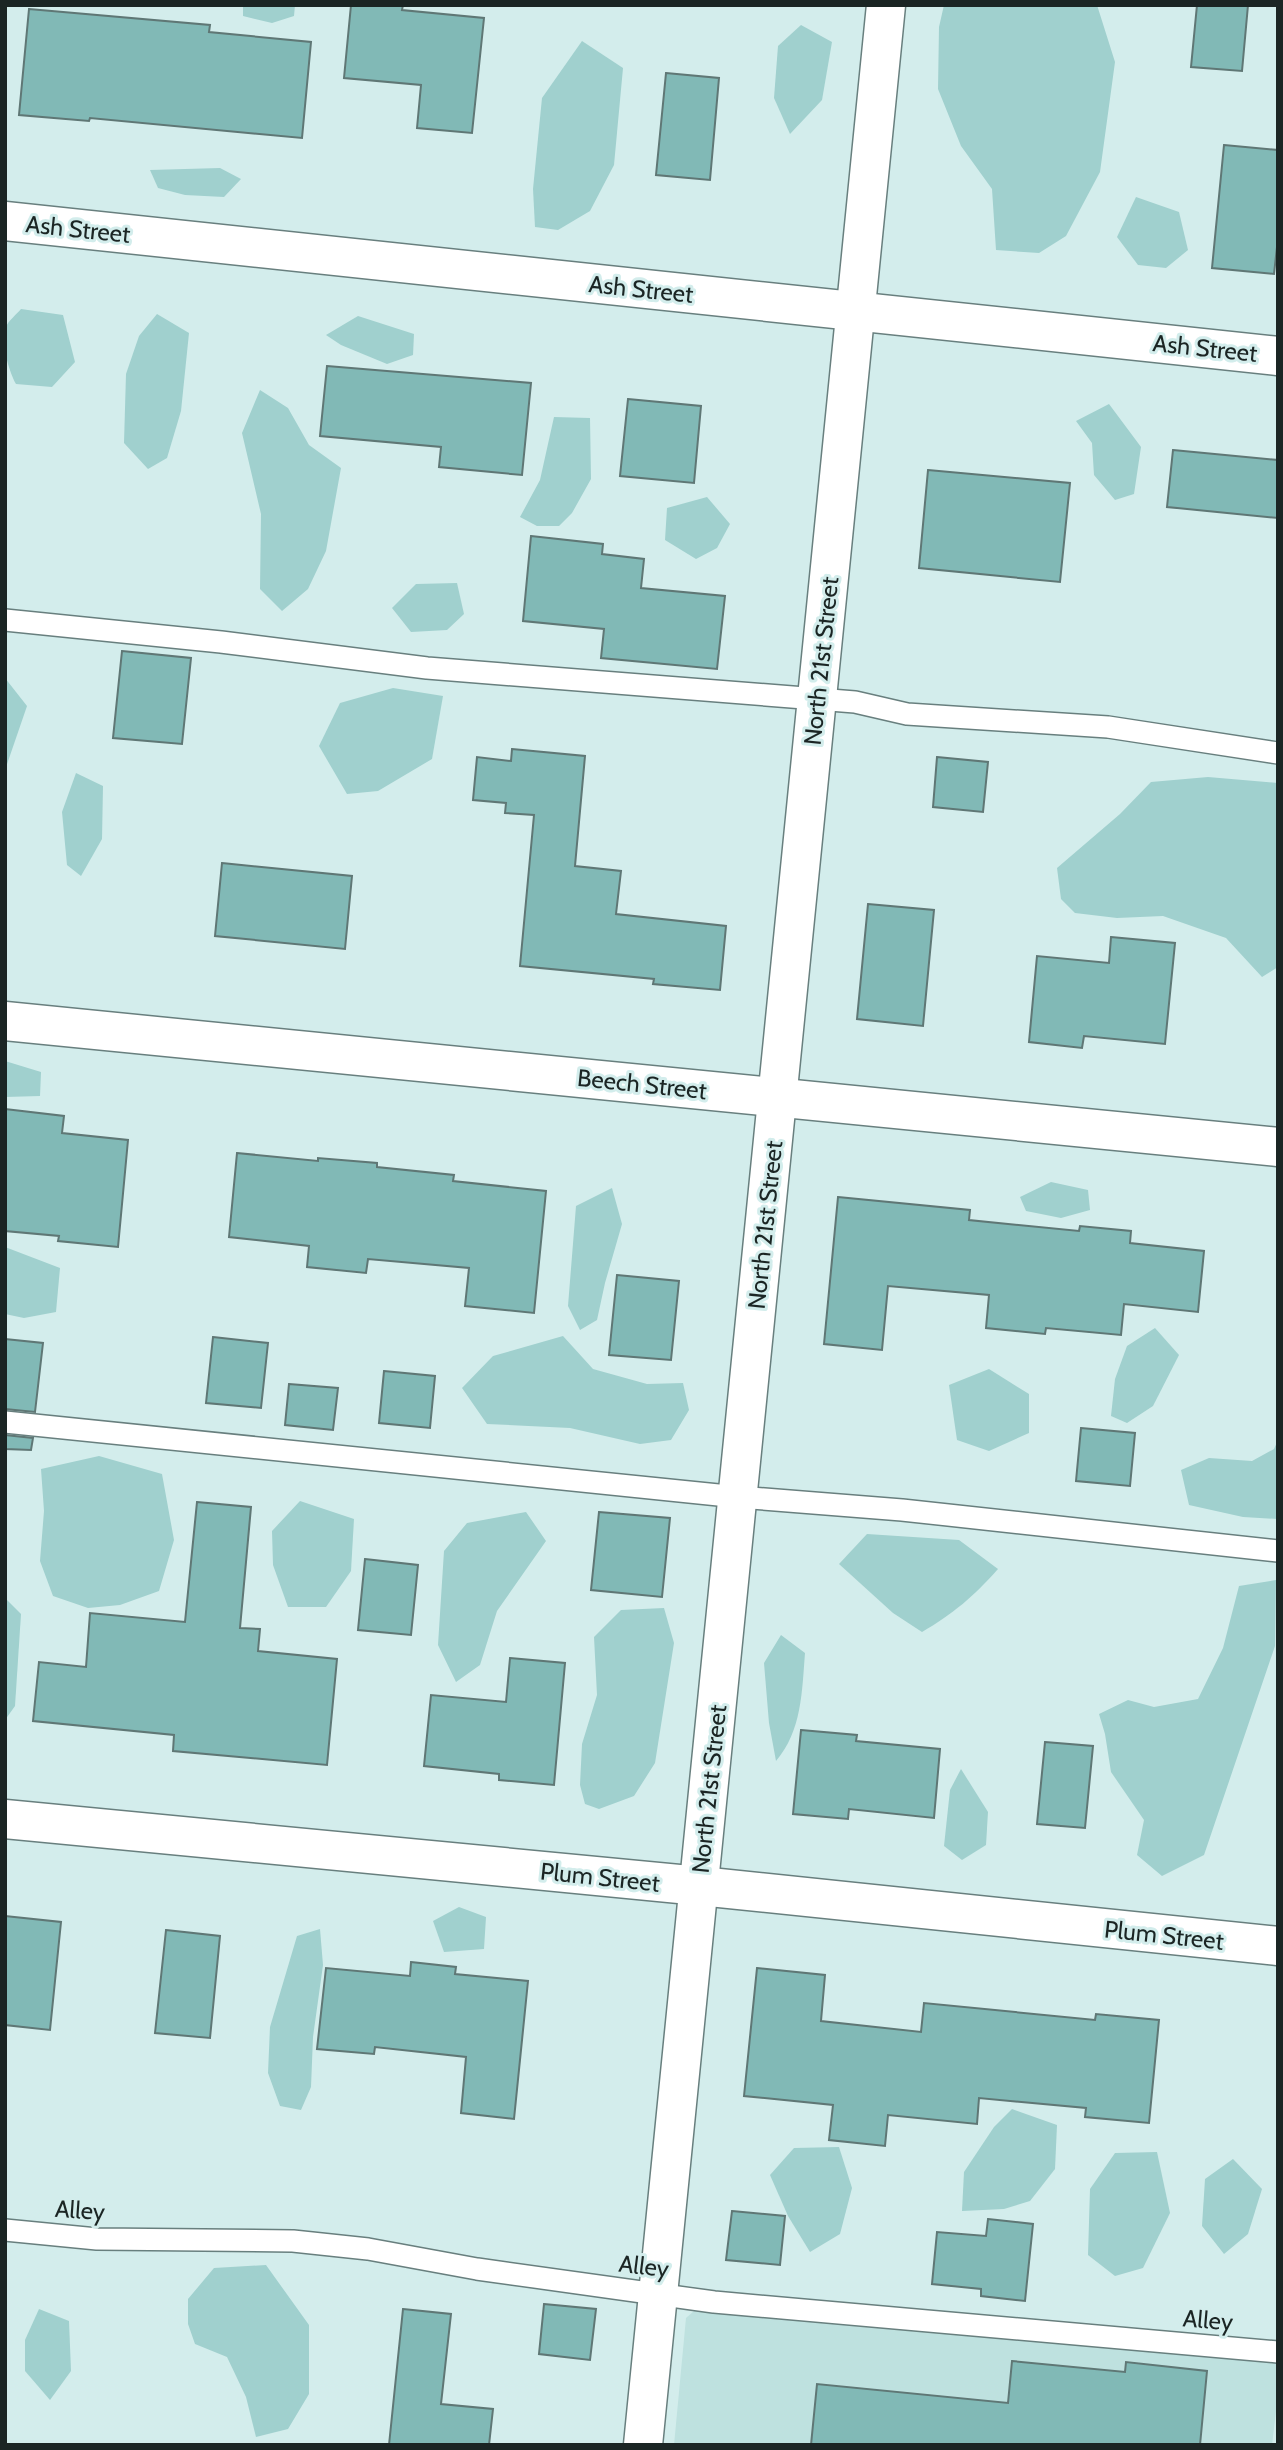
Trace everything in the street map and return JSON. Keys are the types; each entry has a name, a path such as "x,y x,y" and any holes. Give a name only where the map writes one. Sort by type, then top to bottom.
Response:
{"street":[{"name":"North 21st Street","path":"643,2445 886,5"},
{"name":"Ash Street","path":"5,222 1278,356"},
{"name":"Beech Street","path":"5,1021 1278,1147"},
{"name":"Plum Street","path":"5,1819 700,1886 1278,1946"}],"lane":[{"path":"5,620 221,642 427,668 855,702 907,714 1108,727 1278,753"},
{"path":"5,1422 738,1497 902,1510 1278,1551"},
{"name":"Alley","path":"5,2230 97,2238 306,2242 368,2249 477,2269 713,2302 1278,2352"}],"shaded area":[{"path":"243,5 295,5 294,16 272,23 243,16"},
{"path":"944,5 1097,5 1115,62 1100,172 1066,236 1039,253 996,250 992,189 961,146 938,89 939,27"},
{"path":"801,25 832,42 822,100 790,134 774,98 778,46"},
{"path":"582,41 623,68 614,165 590,211 558,230 535,227 533,189 542,98"},
{"path":"220,168 241,179 224,197 185,195 158,188 150,170"},
{"path":"1136,197 1179,212 1188,250 1166,268 1138,265 1117,237"},
{"path":"21,309 63,315 75,362 52,387 16,384 11,372 4,333 9,322"},
{"path":"157,314 189,333 181,411 167,458 148,469 124,443 126,374 139,336"},
{"path":"358,316 414,334 413,355 387,364 341,345 326,335"},
{"path":"260,390 288,408 309,445 341,468 326,551 308,589 282,611 260,589 261,514 242,433"},
{"path":"1109,404 1141,447 1134,494 1115,500 1094,475 1092,443 1076,421"},
{"path":"554,417 590,418 591,479 572,513 559,526 537,526 520,517 540,480"},
{"path":"707,497 730,524 717,548 696,559 665,540 667,508"},
{"path":"457,583 464,614 447,630 411,632 392,608 416,584"},
{"path":"5,678 27,706 5,770"},
{"path":"393,688 443,696 432,759 378,791 347,794 319,746 340,703"},
{"path":"76,773 103,786 102,839 81,876 67,865 62,812"},
{"path":"1208,777 1278,783 1278,967 1262,977 1226,938 1163,916 1117,918 1075,913 1061,899 1057,868 1120,814 1151,782"},
{"path":"5,1061 41,1072 40,1096 5,1097"},
{"path":"1051,1182 1088,1190 1090,1210 1061,1218 1026,1211 1020,1197"},
{"path":"612,1188 622,1224 597,1320 580,1330 568,1306 576,1206"},
{"path":"5,1247 60,1268 56,1312 24,1318 5,1314"},
{"path":"1155,1328 1179,1355 1153,1406 1127,1423 1111,1416 1115,1379 1127,1346"},
{"path":"563,1336 593,1369 647,1384 683,1383 689,1410 671,1440 640,1444 570,1428 487,1424 462,1388 493,1356"},
{"path":"989,1369 1029,1394 1029,1433 989,1451 957,1440 949,1385"},
{"path":"1278,1440 1278,1519 1243,1517 1189,1505 1181,1470 1209,1458 1252,1461 1274,1449"},
{"path":"99,1456 162,1474 174,1540 159,1591 120,1605 88,1608 53,1596 40,1561 44,1511 41,1469"},
{"path":"300,1501 354,1519 351,1571 326,1607 288,1607 273,1565 272,1531"},
{"path":"526,1512 546,1541 497,1611 480,1665 456,1682 438,1645 444,1551 467,1523"},
{"path":"867,1534 959,1540 998,1569 963,1604 922,1632 893,1613 839,1564"},
{"path":"1276,1580 1275,1646 1204,1855 1162,1876 1137,1855 1144,1820 1111,1772 1099,1714 1128,1700 1154,1707 1198,1699 1223,1648 1239,1586"},
{"path":"5,1598 21,1614 15,1706 5,1720"},
{"path":"664,1608 674,1643 655,1763 634,1796 599,1809 585,1804 580,1785 582,1744 597,1695 594,1637 621,1610"},
{"path":"781,1635 805,1653 796,1724 785,1749 776,1761 769,1723 764,1663"},
{"path":"961,1769 988,1812 986,1845 962,1860 944,1846 950,1790"},
{"path":"459,1907 486,1917 484,1949 444,1952 433,1921"},
{"path":"320,1929 323,1965 313,2037 311,2087 301,2110 280,2106 268,2073 270,2027 297,1936"},
{"path":"1012,2109 1057,2125 1055,2169 1030,2201 1004,2209 962,2211 964,2172 994,2127"},
{"path":"839,2147 852,2188 840,2234 810,2252 788,2216 770,2175 794,2148"},
{"path":"1157,2152 1170,2213 1143,2268 1115,2276 1088,2255 1090,2189 1115,2153"},
{"path":"1233,2159 1262,2189 1248,2234 1224,2254 1202,2226 1205,2179"},
{"path":"266,2265 309,2325 309,2394 288,2429 256,2437 246,2397 227,2357 195,2344 188,2324 188,2299 214,2268"},
{"path":"39,2309 69,2321 71,2371 50,2400 25,2371 25,2340"},
{"path":"713,2310 1278,2361 1278,2395 1272,2445 674,2445 686,2318 694,2311"}],"building":[{"path":"351,5 403,5 402,10 484,18 472,133 417,128 421,85 344,78"},
{"path":"1197,5 1248,5 1242,71 1191,67"},
{"path":"29,9 210,25 209,32 311,42 302,138 90,118 89,121 19,115"},
{"path":"666,73 719,78 710,180 656,175"},
{"path":"1224,145 1278,150 1278,238 1274,274 1212,268"},
{"path":"327,366 531,383 522,475 439,467 441,447 320,436"},
{"path":"628,399 701,406 694,483 620,476"},
{"path":"1173,450 1278,460 1278,518 1167,507"},
{"path":"928,470 1070,483 1060,582 919,568"},
{"path":"531,536 603,544 602,554 644,559 641,588 725,596 717,669 601,658 604,629 523,621"},
{"path":"122,651 191,658 182,744 113,738"},
{"path":"512,749 585,756 575,866 621,871 616,914 726,926 720,990 653,984 654,979 520,966 534,815 505,813 506,803 473,800 477,757 511,761"},
{"path":"937,757 988,762 983,812 933,807"},
{"path":"222,863 352,876 345,949 215,936"},
{"path":"868,904 934,910 923,1026 857,1019"},
{"path":"1111,937 1175,943 1165,1044 1084,1036 1082,1048 1029,1042 1037,956 1109,963"},
{"path":"5,1109 64,1116 62,1133 128,1140 118,1247 58,1241 59,1236 5,1231"},
{"path":"237,1153 318,1161 318,1158 377,1163 377,1167 454,1175 453,1181 546,1191 534,1313 465,1306 469,1268 368,1259 366,1273 307,1267 309,1246 229,1237"},
{"path":"838,1197 970,1210 969,1220 1079,1231 1080,1226 1131,1231 1130,1243 1204,1251 1198,1312 1124,1304 1121,1335 1046,1328 1045,1334 986,1328 989,1295 888,1286 882,1350 824,1344"},
{"path":"617,1275 679,1281 671,1360 609,1355"},
{"path":"213,1337 268,1343 261,1408 206,1403"},
{"path":"5,1339 43,1343 35,1412 5,1409"},
{"path":"384,1371 435,1376 430,1428 379,1423"},
{"path":"289,1384 338,1388 333,1430 285,1425"},
{"path":"1081,1428 1135,1433 1130,1486 1076,1481"},
{"path":"5,1435 33,1438 31,1450 5,1449"},
{"path":"197,1502 251,1507 240,1628 260,1629 258,1651 337,1659 327,1765 173,1751 174,1735 33,1721 39,1662 86,1667 90,1613 185,1622"},
{"path":"599,1512 670,1518 662,1597 591,1590"},
{"path":"365,1559 418,1565 411,1635 358,1630"},
{"path":"510,1658 565,1663 554,1785 499,1780 499,1774 424,1766 431,1695 506,1702"},
{"path":"801,1730 857,1735 856,1741 940,1749 934,1818 849,1809 848,1819 793,1814"},
{"path":"1045,1742 1093,1746 1085,1828 1037,1824"},
{"path":"5,1916 61,1922 50,2030 5,2025"},
{"path":"166,1930 220,1936 210,2038 155,2033"},
{"path":"411,1962 456,1967 455,1974 528,1981 514,2119 461,2113 466,2057 375,2047 374,2054 317,2049 326,1968 410,1976"},
{"path":"757,1968 825,1975 821,2021 921,2032 924,2003 1095,2020 1096,2014 1159,2020 1149,2123 1085,2117 1086,2108 979,2098 977,2124 888,2115 885,2146 829,2140 833,2105 744,2096"},
{"path":"732,2211 785,2216 780,2265 726,2260"},
{"path":"988,2219 1033,2224 1025,2301 981,2296 981,2289 932,2284 937,2232 986,2236"},
{"path":"544,2304 596,2309 590,2360 539,2354"},
{"path":"403,2309 451,2314 441,2404 493,2409 489,2445 389,2445"},
{"path":"1012,2361 1125,2372 1126,2362 1207,2371 1200,2445 811,2445 817,2384 1008,2403"}]}
